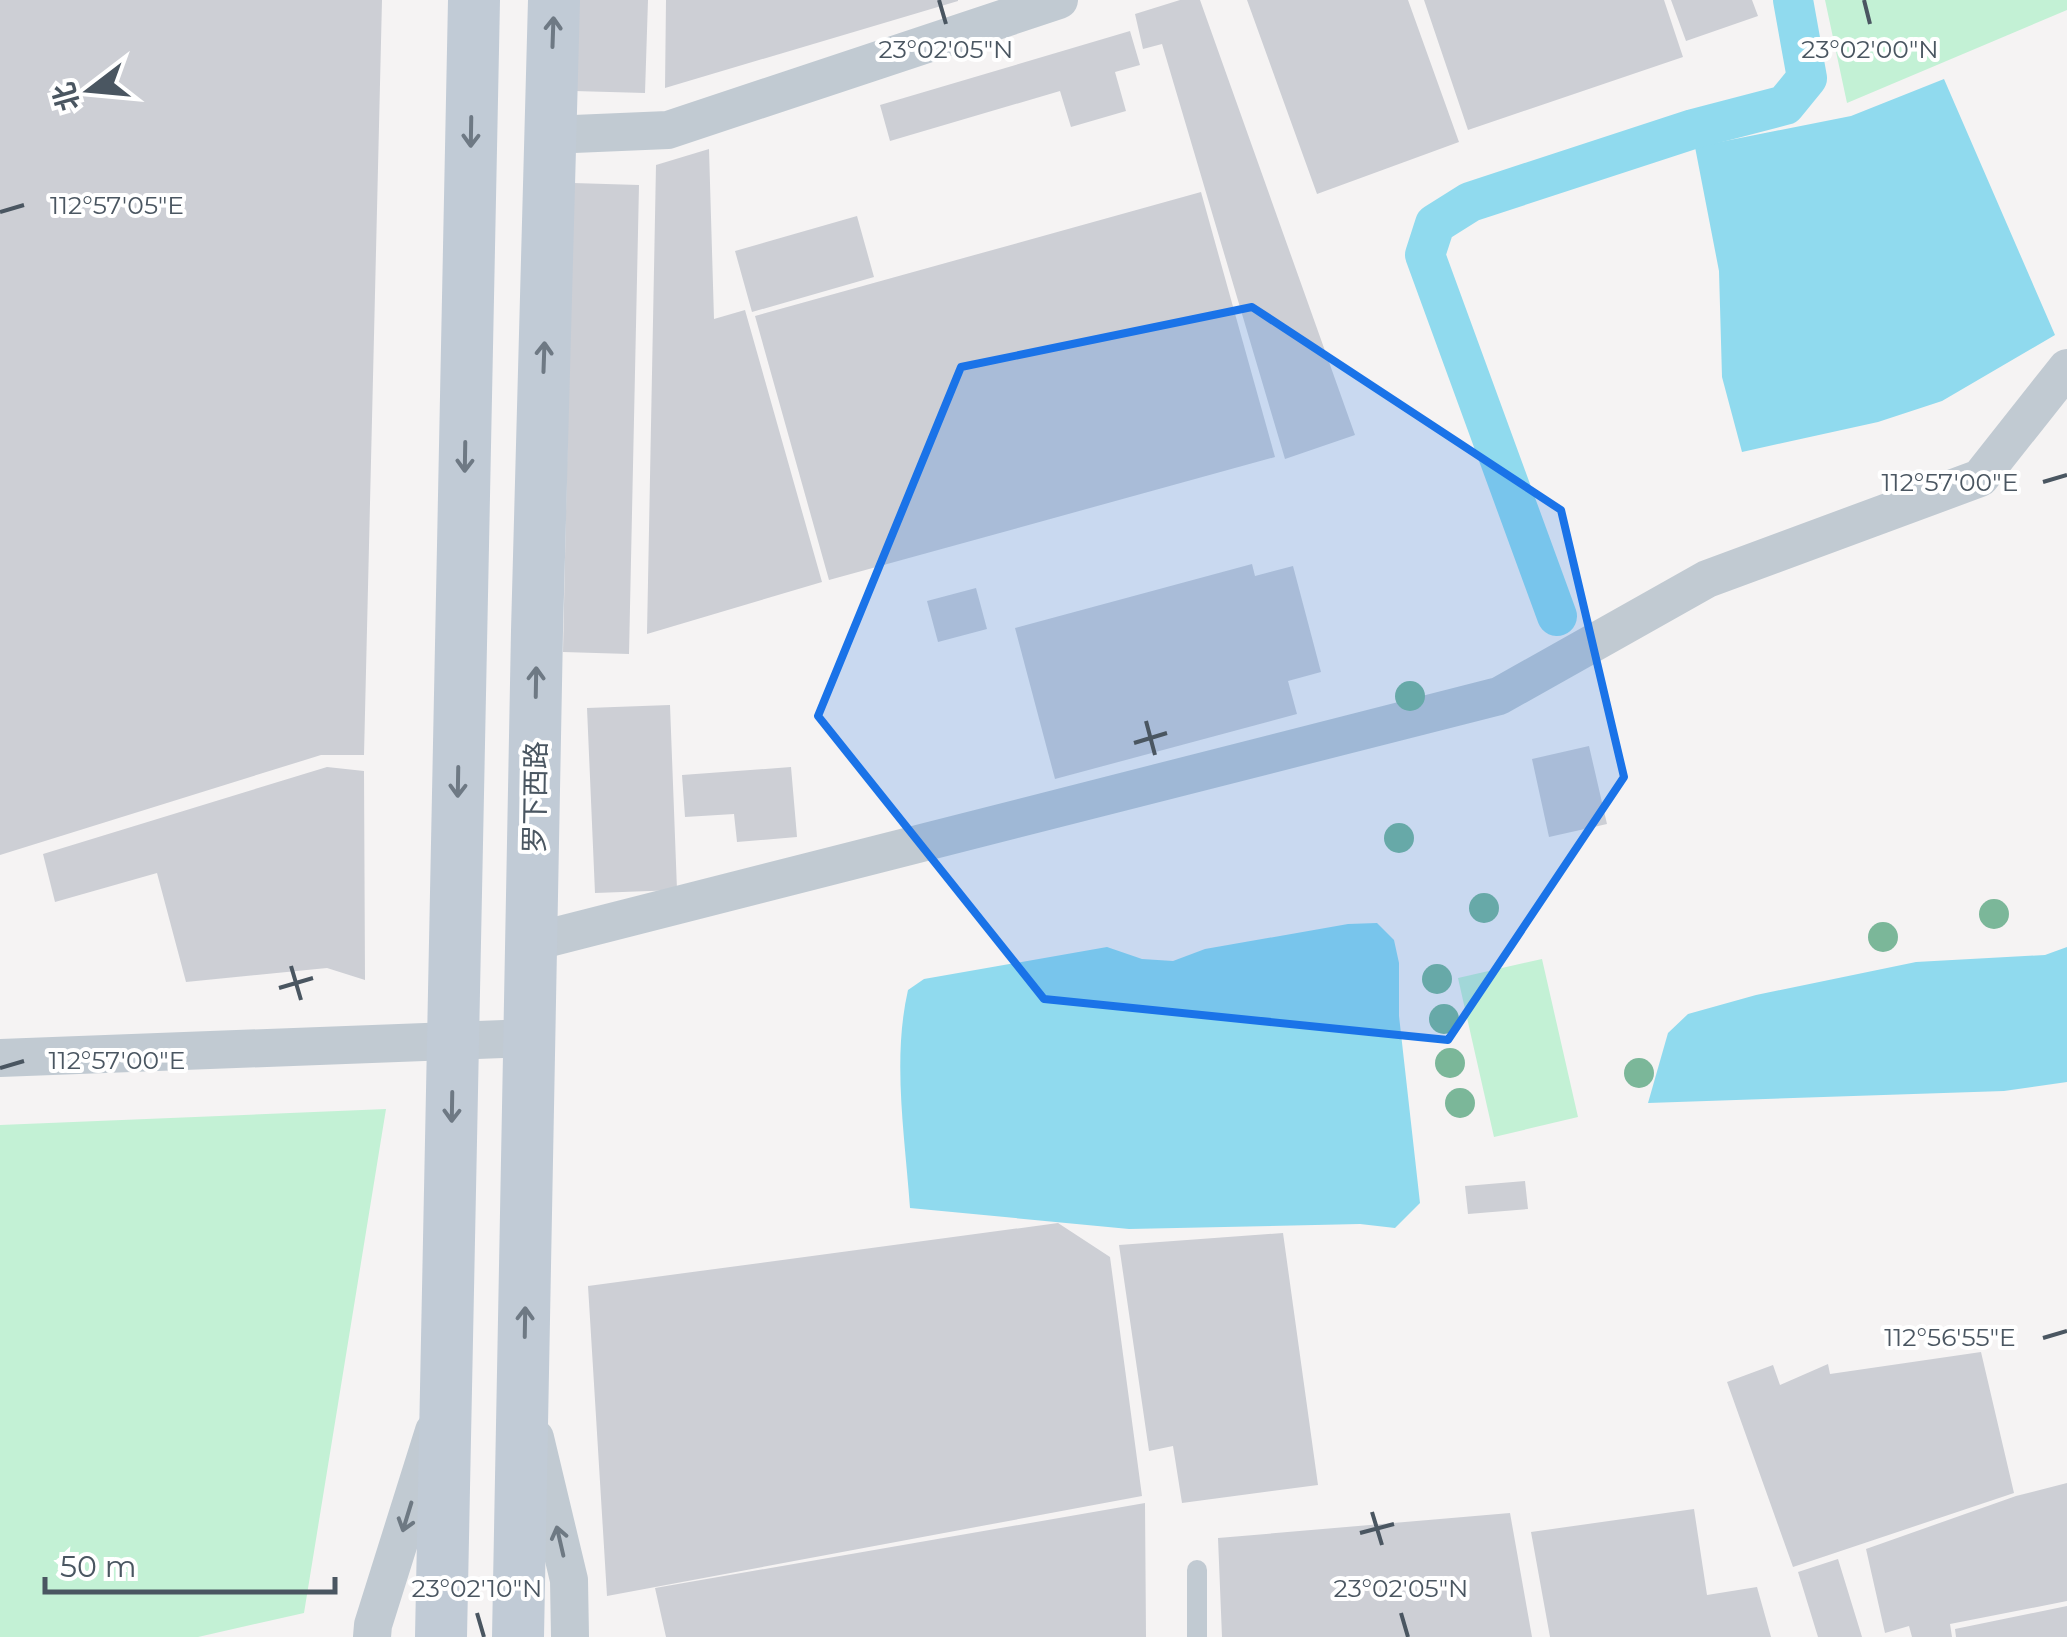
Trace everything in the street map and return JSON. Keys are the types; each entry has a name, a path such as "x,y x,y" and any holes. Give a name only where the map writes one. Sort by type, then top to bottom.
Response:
{"main road":[{"path":"442,1612 474,0"},
{"name":"罗下西路","path":"518,1616 554,0"}],"street":[{"path":"550,135 668,130 1059,0"},
{"path":"533,942 1499,696 1707,579 1980,478 2067,368"},
{"path":"0,1058 532,1038"},
{"path":"523,1386 569,1580 570,1637"},
{"path":"372,1637 446,1391"}],"lane":[{"path":"1197,1570 1197,1637"}],"highlighted area":[{"path":"1252,307 1561,510 1624,777 1448,1040 1044,999 818,716 961,367"}],"green space":[{"path":"1825,0 2067,0 2067,10 1847,103"},
{"path":"1542,959 1578,1117 1494,1137 1458,978"},
{"path":"386,1109 304,1613 198,1637 0,1637 0,1125"}],"water":[{"path":"1944,79 2055,335 1942,401 1878,422 1742,452 1722,377 1719,271 1695,147 1851,116"},
{"path":"1377,923 1394,940 1399,963 1399,1016 1420,1203 1395,1228 1360,1224 1129,1229 910,1208 901,1043 908,990 924,979 1107,947 1142,959 1173,961 1205,949 1348,924"},
{"path":"2067,947 2067,1082 2004,1091 1648,1103 1668,1033 1688,1014 1756,995 1916,962 2045,955"}],"building":[{"path":"0,0 382,0 364,755 321,755 0,855"},
{"path":"576,0 648,0 645,93 574,91"},
{"path":"666,0 958,0 958,1 665,88"},
{"path":"1180,0 1200,0 1355,435 1285,459 1162,44 1143,49 1135,14"},
{"path":"1247,0 1408,0 1459,142 1317,194"},
{"path":"1424,0 1664,0 1683,57 1468,130"},
{"path":"1671,0 1752,0 1758,16 1686,41"},
{"path":"1130,31 1140,65 1115,72 1126,111 1071,127 1060,91 890,141 880,105"},
{"path":"709,149 714,319 745,310 822,582 647,634 656,165"},
{"path":"573,183 639,185 629,654 563,652"},
{"path":"1201,192 1275,457 829,580 755,316"},
{"path":"857,216 874,277 752,312 735,251"},
{"path":"1252,564 1255,576 1293,566 1321,672 1288,681 1297,714 1055,779 1015,628"},
{"path":"976,588 987,629 938,642 927,601"},
{"path":"670,705 677,890 595,893 587,708"},
{"path":"1589,746 1607,824 1549,837 1532,759"},
{"path":"327,767 364,771 365,980 327,968 186,982 157,873 55,902 43,854"},
{"path":"791,767 797,837 737,842 734,814 685,817 682,775"},
{"path":"1525,1181 1528,1209 1468,1214 1465,1186"},
{"path":"1058,1223 1110,1257 1142,1496 607,1596 588,1286"},
{"path":"1283,1233 1318,1485 1182,1503 1173,1446 1149,1451 1119,1245"},
{"path":"1981,1352 2014,1493 1793,1567 1727,1382 1773,1365 1780,1385 1828,1364 1830,1374"},
{"path":"2067,1483 2067,1601 1950,1624 1952,1637 1912,1637 1909,1626 1885,1633 1866,1549 2016,1496"},
{"path":"1145,1503 1146,1637 666,1637 655,1588"},
{"path":"1694,1509 1707,1595 1757,1587 1771,1637 1550,1637 1531,1532"},
{"path":"1510,1513 1532,1637 1222,1637 1218,1538"},
{"path":"1838,1559 1862,1637 1818,1637 1798,1572"},
{"path":"2067,1606 2067,1637 1956,1637 1955,1629"}],"waterway":[{"path":"1557,616 1425,255 1435,224 1470,202 1693,129 1785,105 1807,78 1793,0"}]}
